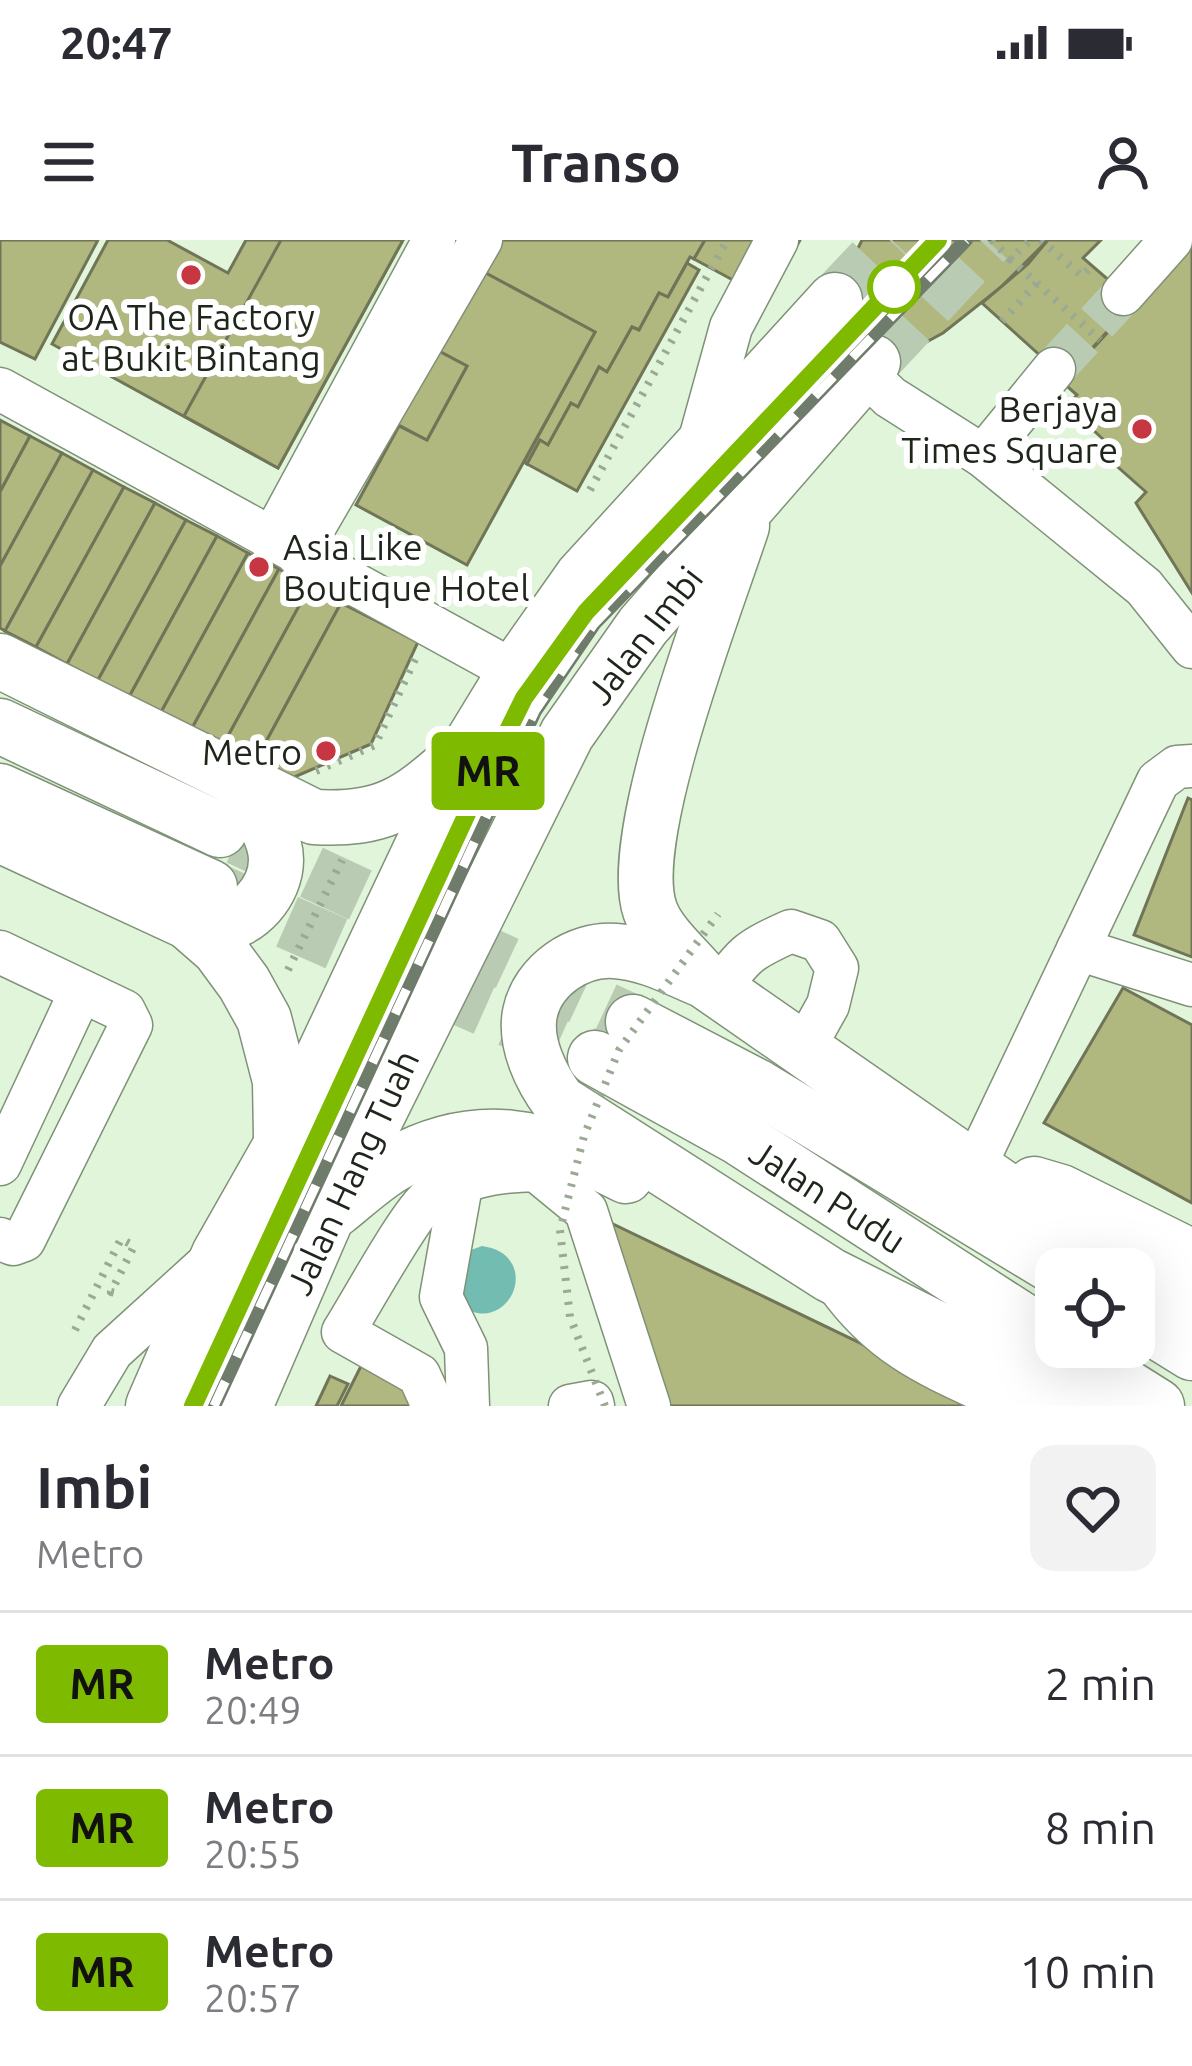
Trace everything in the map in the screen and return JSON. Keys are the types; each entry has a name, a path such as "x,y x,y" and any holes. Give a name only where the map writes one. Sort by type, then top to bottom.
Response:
{"main road":[{"path":"0,726 229,806 314,817 391,811 416,796 468,749 582,577 836,300"},
{"name":"Jalan Imbi","path":"464,941 568,734 643,626 869,367"},
{"path":"712,986 651,914 645,887 650,826 664,768 748,507"},
{"path":"0,661 268,829 276,859 269,890 248,914 219,926 199,905 0,791"},
{"name":"Jalan Hang Tuah","path":"153,1406 219,1254 281,1145 468,749"},
{"path":"0,835 199,905 219,950 263,1019 280,1081 281,1145"},
{"name":"Jalan Hang Tuah","path":"245,1406 327,1217 464,941"},
{"path":"1090,1248 712,986 642,956 610,950 559,967 541,988 530,1014 537,1062 559,1102 830,1275 1090,1406"},
{"name":"Jalan Pudu","path":"1035,1255 758,1087 614,1040 737,1137 1035,1329"},
{"path":"327,1217 392,1166 436,1145 471,1136 525,1138 576,1151 739,1231 782,1244"},
{"path":"975,1166 1061,1192 1192,1257"},
{"path":"1155,1288 1192,1306"},
{"path":"1155,1330 1192,1353"},
{"name":"Jalan Pudu","path":"1097,1368 1157,1406"}],"street":[{"path":"285,548 434,240"},
{"path":"285,548 481,240"},
{"path":"697,451 730,327 778,240"},
{"path":"1108,280 1171,240"},
{"path":"869,367 890,397 983,456 1144,587 1192,647"},
{"path":"983,456 1054,369"},
{"path":"0,389 515,672"},
{"path":"975,1166 1158,782 1187,756"},
{"path":"712,986 744,954 791,931 820,941 837,968 827,1005 804,1048"},
{"path":"1078,949 1192,985"},
{"path":"0,952 124,1011 131,1025 24,1240 14,1244 0,1238"},
{"path":"0,1164 80,991"},
{"path":"460,1405 419,1375 343,1333 425,1202 462,1180 536,1170 586,1211 649,1406"},
{"path":"460,1405 466,1348 441,1297 462,1180"},
{"path":"79,1406 112,1351 219,1254"},
{"path":"830,1275 857,1313 897,1349 1016,1406"},
{"path":"571,1406 592,1402 593,1406"}],"path":[{"path":"590,490 728,240"},
{"path":"992,240 1100,340"},
{"path":"1010,259 1030,240"},
{"path":"1041,240 1082,276 1108,280"},
{"path":"1002,321 1037,283"},
{"path":"303,777 376,746 419,649"},
{"path":"282,982 349,844"},
{"path":"605,1406 570,1317 560,1230 584,1136 619,1050 718,914"},
{"path":"73,1335 121,1239 134,1246 112,1292 128,1297"}],"water":[{"path":"482,1246 501,1253 512,1264 516,1278 504,1305 476,1313 458,1304 463,1253"}],"building":[{"path":"0,240 98,240 35,359 0,342"},
{"path":"108,240 167,240 228,273 246,240 403,240 278,468 52,344"},
{"path":"281,240 403,240 278,468 184,416"},
{"path":"499,240 705,240 668,297 659,293 639,330 632,327 607,372 599,367 578,407 571,403 548,445 540,440 527,464 595,332 482,271"},
{"path":"705,240 800,240 768,299 694,259"},
{"path":"862,240 1048,240 1000,288 943,333 897,358 849,358 842,354 834,335 842,281"},
{"path":"1048,240 1101,240 1083,258 1134,302 1065,378 982,303"},
{"name":"Berjaya Times Square","path":"1192,241 1192,593 1136,503 1146,492 1110,460 1117,452 1067,406 1077,395 1062,382"},
{"path":"687,263 699,270 577,491 527,464 540,440 548,445 571,403 578,407 599,367 607,372 632,327 639,330 659,293 668,297"},
{"path":"482,271 595,332 467,565 356,505 399,426 427,440 467,366 439,351"},
{"path":"431,347 467,366 427,440 391,421"},
{"path":"0,420 30,436 0,492"},
{"path":"30,436 62,453 0,566 0,492"},
{"path":"62,453 93,470 5,631 0,628 0,566"},
{"path":"93,470 124,487 36,647 5,631"},
{"path":"124,487 155,503 67,664 36,647"},
{"path":"155,503 186,520 98,680 67,664"},
{"path":"186,520 217,536 129,697 98,680"},
{"path":"217,536 248,553 160,714 129,697"},
{"path":"248,553 279,569 191,730 160,714"},
{"path":"279,569 310,586 222,747 191,730"},
{"path":"310,586 341,603 254,764 222,747"},
{"path":"341,603 418,642 371,744 285,781 254,764"},
{"path":"1188,798 1192,800 1192,957 1134,935"},
{"path":"1123,988 1192,1025 1192,1203 1044,1123"},
{"path":"586,1211 991,1406 649,1406"},
{"path":"362,1364 405,1387 418,1406 341,1406"},
{"path":"330,1376 348,1384 337,1406 316,1406"}],"tunnel":[{"path":"835,300 892,240"},
{"path":"873,362 987,240"},
{"path":"1054,369 1123,294"},
{"path":"238,838 633,1022"},
{"path":"213,889 595,1058"}],"railway":[{"path":"793,394 938,240"},
{"path":"214,1406 535,711 594,624 966,240"},
{"path":"193,1406 440,872"}],"metro line":[{"name":"MR","path":"193,1406 524,698 586,612 938,240"}],"place":[{"name":"OA The Factory at Bukit Bintang","path":"191,275"},
{"name":"Berjaya Times Square","path":"1142,429"},
{"name":"Asia Like Boutique Hotel","path":"259,567"},
{"name":"Metro","path":"326,751"}]}
